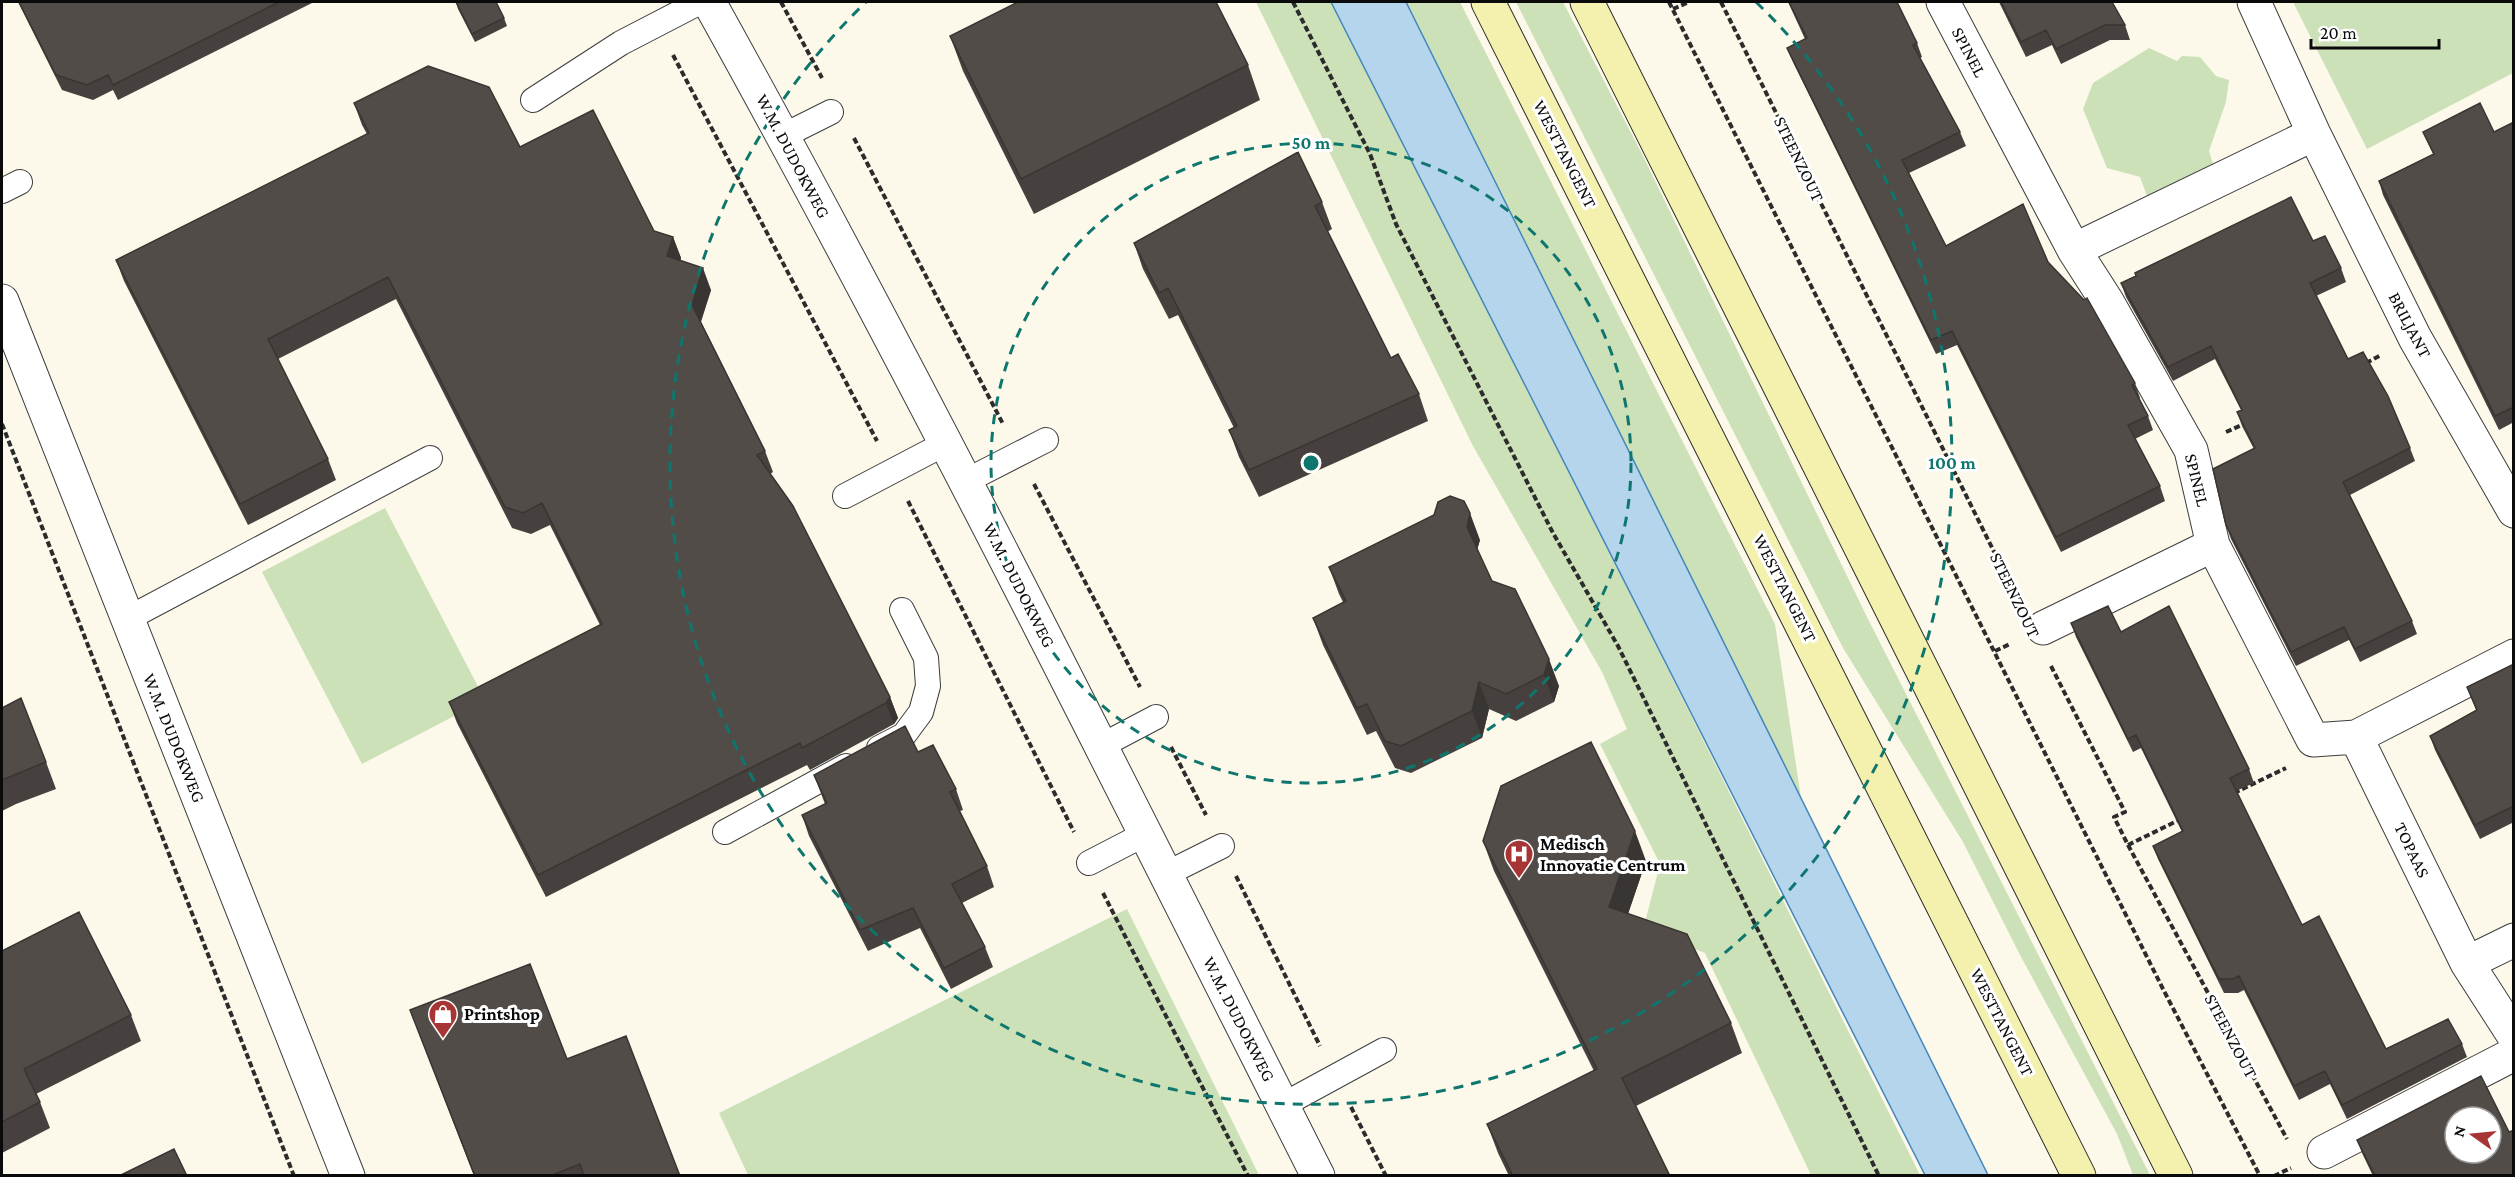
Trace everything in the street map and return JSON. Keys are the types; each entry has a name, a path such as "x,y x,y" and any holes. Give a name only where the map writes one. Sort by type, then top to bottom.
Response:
{"main road":[{"name":"WESTTANGENT","path":"1488,2 2079,1176"},
{"path":"1587,2 2176,1176"}],"street":[{"name":"W.M. DUDOKWEG","path":"709,2 783,136 966,481 1318,1176"},
{"name":"SPINEL","path":"1943,2 2074,250 2108,303 2191,450 2213,545 2313,740"},
{"name":"BRILJANT","path":"2254,2 2314,134 2415,338 2514,511"},
{"path":"2074,250 2314,134"},
{"name":"W.M. DUDOKWEG","path":"2,301 348,1176"},
{"name":"STEENZOUT","path":"2033,620 2213,545"},
{"path":"2313,740 2356,737 2514,656"},
{"name":"TOPAAS","path":"2356,737 2467,963 2514,1036"},
{"path":"2467,963 2514,940"},
{"path":"2324,1152 2514,1054"}],"lane":[{"path":"532,100 621,43 700,2"},
{"path":"783,136 831,112"},
{"path":"966,481 1046,440"},
{"path":"845,496 946,443"},
{"path":"127,619 430,458"},
{"path":"725,832 904,735 921,712 928,686 926,658 902,610"},
{"path":"1101,746 1156,717"},
{"path":"1089,863 1145,834"},
{"path":"1166,874 1221,846"},
{"path":"1283,1105 1384,1050"}],"path":[{"path":"781,2 823,79"},
{"path":"1293,2 1370,154 1401,234 1552,534 1618,646 1879,1176"},
{"path":"1670,2 2163,989 2260,1176"},
{"path":"1673,9 1689,2"},
{"name":"STEENZOUT","path":"1721,2 2033,620"},
{"path":"656,24 893,471 1248,1176"},
{"path":"849,129 1156,717 1386,1176"},
{"path":"2364,364 2415,338"},
{"path":"2191,450 2252,420"},
{"path":"2,424 294,1176"},
{"name":"STEENZOUT","path":"2050,664 2125,812 2114,817 2289,1143"},
{"path":"2224,798 2309,757 2313,740"},
{"path":"2128,845 2192,814"}],"green space":[{"path":"1256,2 1331,2 1580,493 1920,1175 1811,1175 1705,953 1643,930 1660,864 1600,744 1627,729 1602,672 1473,446"},
{"path":"1406,2 1460,2 1775,624 1801,798"},
{"path":"1516,2 1563,2 1641,152 1867,617 2150,1175 2133,1175 2117,1134 2020,955 1963,842 1843,648"},
{"path":"2293,2 2513,2 2513,73 2367,149"},
{"path":"2149,48 2177,61 2182,56 2200,57 2216,76 2229,80 2226,102 2209,151 2213,164 2147,196 2140,177 2107,168 2083,109 2093,83"},
{"path":"385,508 485,700 362,764 262,572"},
{"path":"1127,909 1259,1175 748,1175 719,1113"}],"water":[{"path":"1331,2 1406,2 1988,1175 1925,1175"}],"building":[{"path":"19,2 279,2 113,85 108,75 87,85 56,75"},
{"path":"456,2 496,2 504,18 472,34"},
{"path":"1018,2 1216,2 1248,65 1021,179 950,36"},
{"path":"1789,2 1897,2 1917,43 1913,45 1960,132 1902,160 1946,246 2023,204 2048,262 2084,300 2087,298 2135,383 2132,385 2148,416 2128,425 2160,486 2056,537 1952,331 1931,340 1787,48 1807,38"},
{"path":"2001,2 2112,2 2125,25 2105,25 2056,49 2046,30 2021,42"},
{"path":"428,66 489,87 520,147 593,110 654,231 673,237 667,256 703,268 692,305 765,451 757,455 793,506 890,697 886,703 802,748 800,743 538,875 449,702 602,624 542,503 523,513 505,507 388,277 268,339 328,459 240,504 116,260 369,133 354,103"},
{"path":"2480,103 2494,132 2514,122 2514,407 2495,416 2379,181 2434,154 2423,132"},
{"path":"1298,152 1322,202 1315,206 1391,358 1398,354 1419,394 1249,470 1229,430 1237,426 1168,288 1159,293 1134,243"},
{"path":"2291,197 2313,241 2325,236 2341,268 2310,283 2348,359 2363,352 2388,396 2410,448 2343,482 2412,621 2355,649 2344,627 2291,652 2226,525 2213,469 2255,448 2237,412 2242,410 2211,346 2168,367 2121,283 2136,276 2135,273"},
{"path":"1450,496 1464,501 1470,513 1467,527 1492,581 1515,589 1549,659 1544,675 1506,694 1479,682 1472,711 1401,746 1385,741 1367,704 1357,708 1313,618 1346,601 1329,567 1434,515 1438,502"},
{"path":"2108,606 2121,632 2169,606 2249,769 2230,778 2302,925 2319,916 2386,1049 2448,1019 2462,1044 2342,1105 2325,1071 2294,1086 2239,976 2233,979 2219,979 2153,846 2183,831 2136,735 2128,739 2071,623"},
{"path":"2514,664 2514,806 2475,825 2430,736 2477,710 2467,687"},
{"path":"21,698 46,762 2,780 2,708"},
{"path":"905,726 918,752 933,745 956,789 950,792 987,866 952,884 985,947 944,968 913,908 860,930 802,815 827,803 814,775"},
{"path":"1591,742 1635,831 1609,907 1687,934 1731,1023 1622,1078 1670,1176 1513,1176 1487,1124 1597,1069 1483,841 1501,786"},
{"path":"79,912 131,1015 24,1069 40,1102 2,1122 2,951"},
{"path":"530,964 567,1059 626,1036 680,1176 584,1176 580,1164 550,1176 475,1176 410,1010"},
{"path":"2481,1076 2496,1105 2443,1105 2443,1165 2503,1165 2503,1120 2509,1132 2514,1130 2514,1176 2375,1176 2357,1140"},
{"path":"174,1149 187,1176 119,1176"}],"place":[{"name":"Medisch Innovatie Centrum","path":"1519,880"},
{"name":"Printshop","path":"443,1040"}]}
